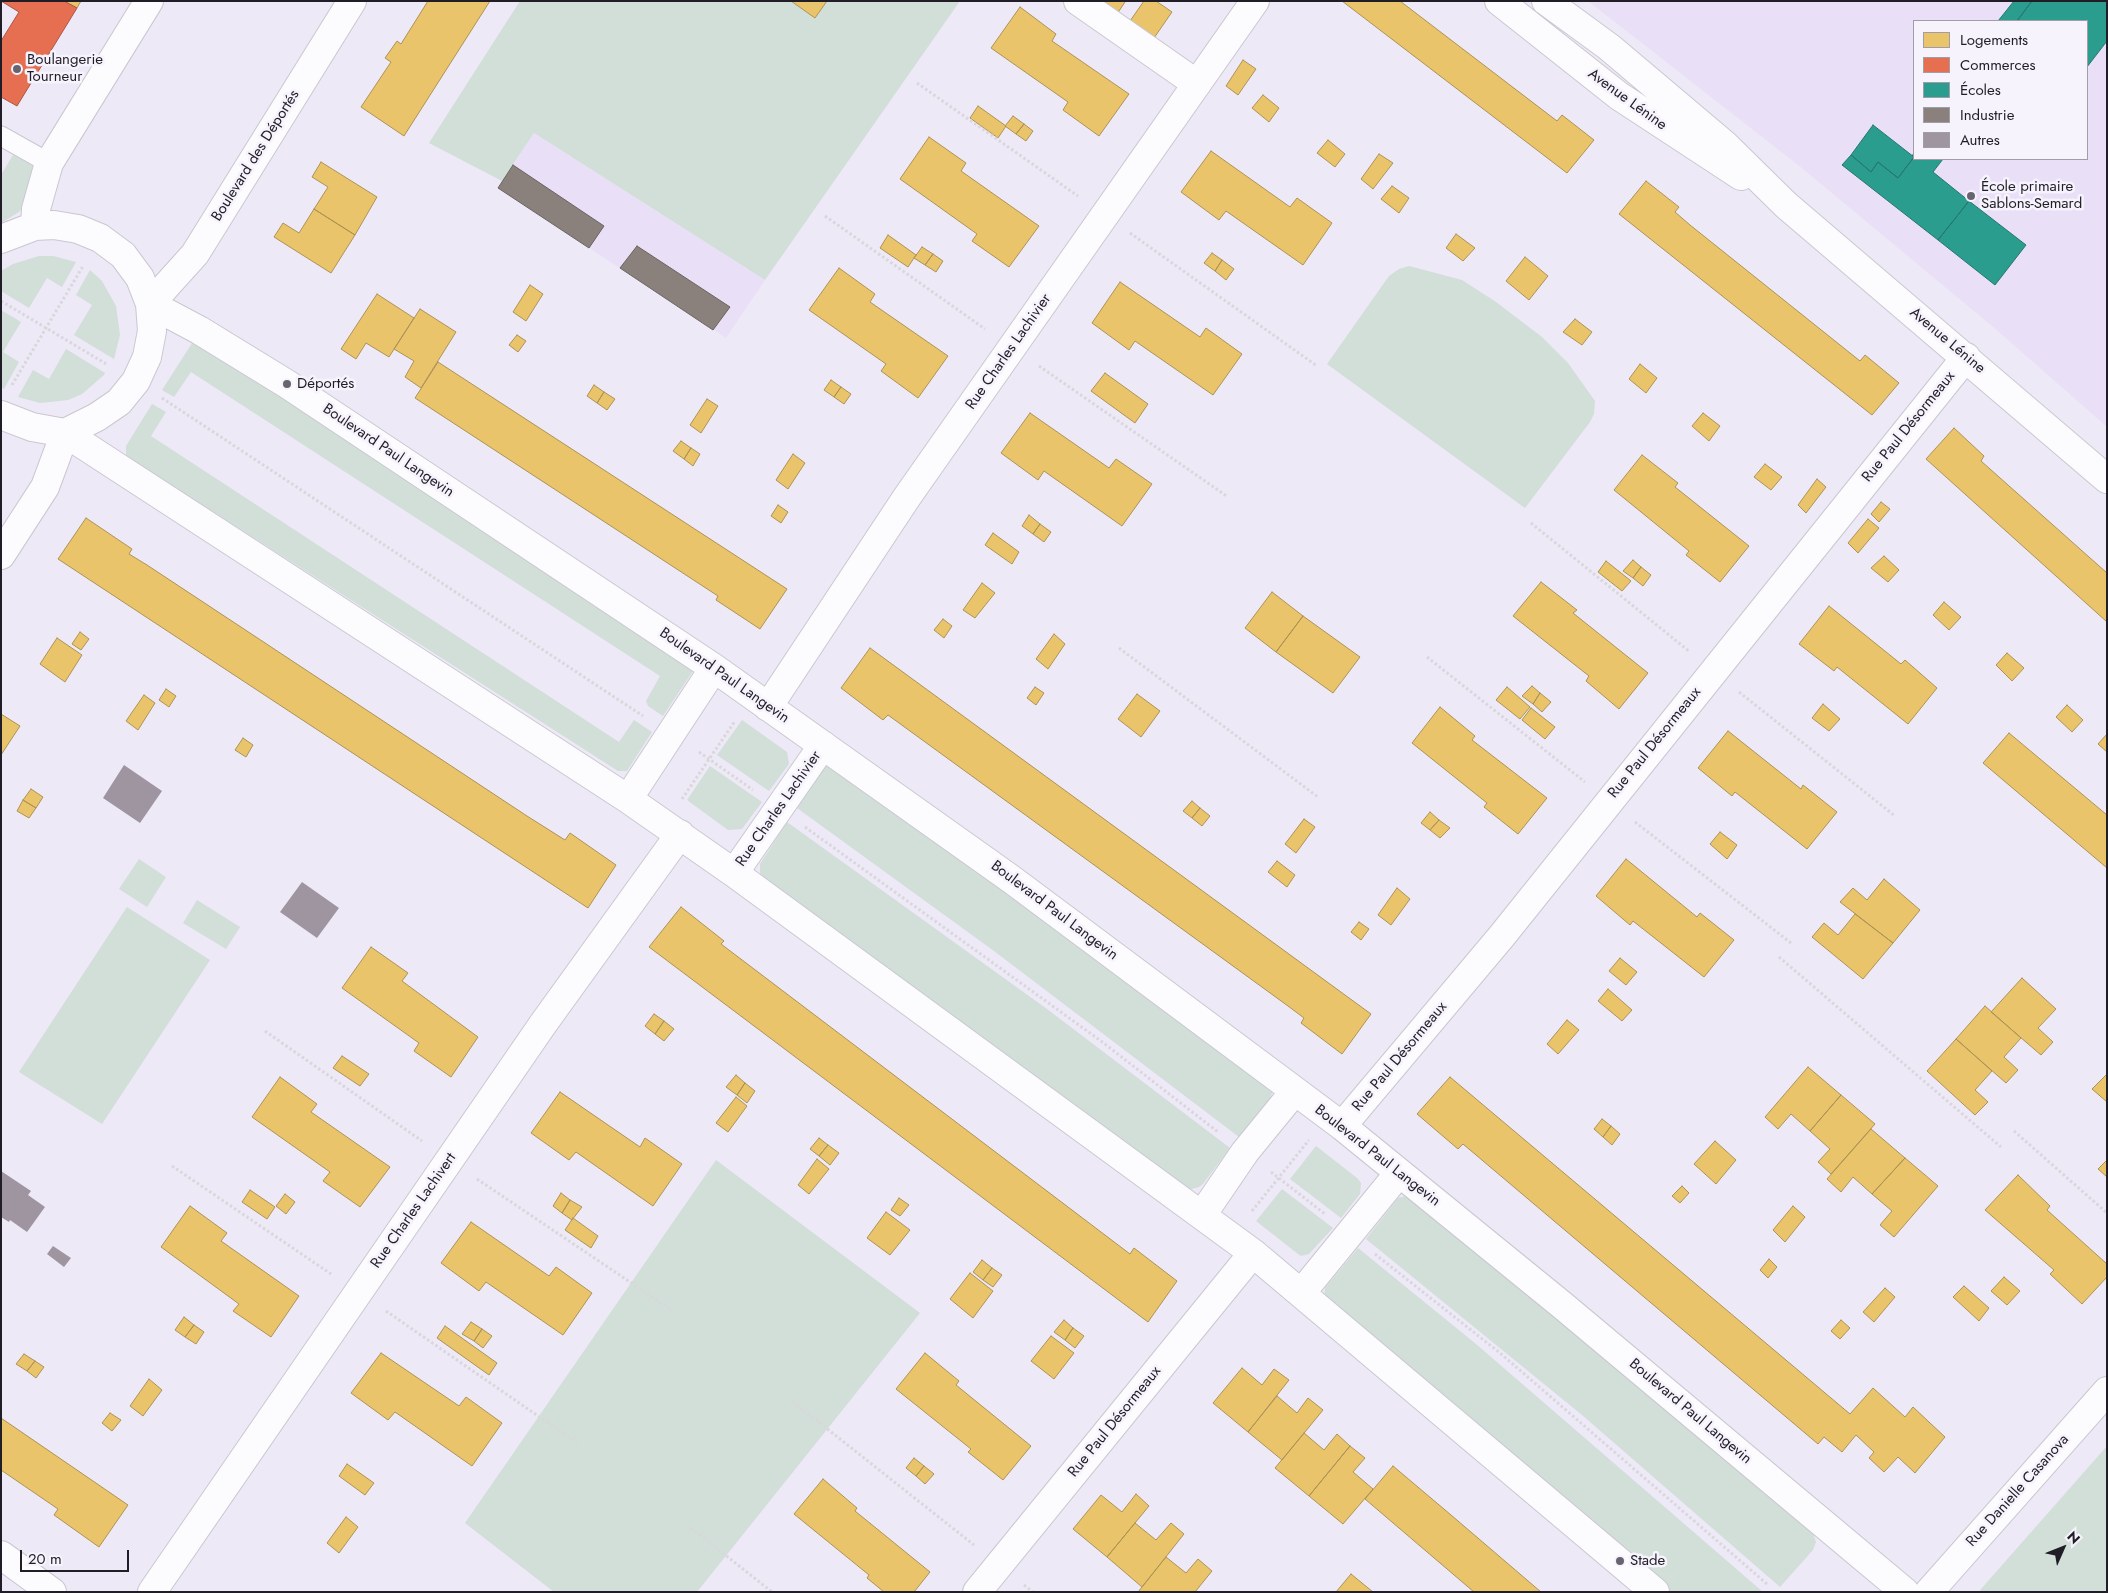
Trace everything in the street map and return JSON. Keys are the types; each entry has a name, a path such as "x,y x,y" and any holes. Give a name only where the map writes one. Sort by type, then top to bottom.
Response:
{"street":[{"path":"35,226 36,209 49,163 149,1"},
{"name":"Boulevard des Déportés","path":"150,304 194,254 352,1"},
{"path":"1078,1 1197,84"},
{"name":"Rue Charles Lachivier","path":"760,702 907,497 1255,1"},
{"name":"Avenue Lénine","path":"1499,1 1627,101 1786,206"},
{"name":"Avenue Lénine","path":"1546,1 1609,47 1725,145 1786,206 1966,357 2107,479"},
{"path":"1,239 35,226 54,225 78,229 100,238 123,255 140,278 150,304 152,331 147,357 136,381 119,402 97,417 65,433 45,487 1,555"},
{"name":"Boulevard Paul Langevin","path":"150,304 199,330 287,384 714,668 1011,879 1335,1121 1562,1305 1905,1592"},
{"name":"Rue Paul Désormeaux","path":"1335,1121 1501,937 1966,357"},
{"path":"1,415 32,427 65,433 628,799 734,873 1202,1214 1302,1292 1655,1592"},
{"path":"628,799 714,668"},
{"name":"Rue Charles Lachivier","path":"734,873 823,744"},
{"name":"Rue Charles Lachivert","path":"152,1592 543,1024 672,829"},
{"path":"1202,1214 1245,1152 1294,1092"},
{"path":"1302,1292 1399,1173"},
{"name":"Rue Paul Désormeaux","path":"977,1592 1242,1246"},
{"name":"Rue Danielle Casanova","path":"1929,1592 2107,1391"},
{"path":"1,1555 52,1592"}],"lane":[{"path":"1,136 49,163"}],"path":[{"path":"917,83 1317,366"},
{"path":"825,216 1228,497"},
{"path":"11,386 100,238"},
{"path":"1,301 136,381 710,759 779,808 1101,1042 1278,1177 1500,1352 1767,1584"},
{"path":"1118,648 1318,797"},
{"path":"672,829 710,759 760,702"},
{"path":"1779,957 2001,1147"},
{"path":"1242,1246 1278,1177 1335,1121"},
{"path":"2014,1131 2107,1214"},
{"path":"792,1401 1033,1592"},
{"path":"691,1528 772,1592"}],"shaded area":[{"path":"520,1 791,1 815,18 827,1 960,1 765,280 534,133 502,181 429,143"},
{"name":"École primaire Sablons-Semard","path":"1588,1 2107,1 2107,427 1993,327 1803,169"},
{"path":"534,133 765,280 726,338 498,188"},
{"path":"13,155 30,164 37,171 28,201 19,212 1,223 1,175"},
{"path":"39,256 53,256 76,262 62,287 47,278 29,308 1,291 1,271 13,264"},
{"path":"1409,266 1462,280 1496,302 1542,337 1568,363 1595,401 1594,414 1590,422 1525,508 1327,364 1389,276 1399,269"},
{"path":"90,270 102,281 116,306 120,335 114,359 74,335 92,305 76,295"},
{"path":"1,310 21,322 3,352 19,362 4,389 1,387"},
{"path":"194,340 697,665 663,716 648,706 646,701 660,676 191,372 174,397 162,390"},
{"path":"66,349 105,373 104,375 82,394 68,400 40,403 18,397 33,370 49,379"},
{"path":"152,404 166,412 151,436 619,742 634,720 652,732 627,771 618,771 126,456 126,446"},
{"path":"742,720 787,752 789,764 769,791 717,755"},
{"path":"833,764 1273,1090 1270,1099 1239,1137 994,951 797,808 826,766"},
{"path":"710,766 762,802 742,829 728,830 687,800"},
{"path":"787,822 1047,1009 1230,1148 1203,1184 1188,1190 868,954 769,884 760,873 760,864"},
{"path":"139,859 166,877 147,907 119,889"},
{"path":"197,900 240,927 226,949 183,923"},
{"path":"127,907 210,960 102,1124 19,1072"},
{"path":"1316,1146 1361,1183 1360,1194 1341,1218 1290,1179"},
{"path":"716,1160 920,1313 697,1592 554,1592 465,1523"},
{"path":"1282,1189 1333,1228 1309,1254 1301,1256 1256,1221"},
{"path":"1409,1195 1813,1533 1816,1542 1813,1550 1780,1587 1582,1415 1366,1239 1398,1198"},
{"path":"1358,1248 1476,1344 1763,1592 1671,1592 1324,1297 1325,1288"},
{"path":"2107,1446 2107,1592 1979,1592 1981,1589"}],"building: Logements":[{"path":"64,1 81,1 77,8"},
{"path":"428,1 490,1 404,136 361,107 391,62 385,58 397,41 401,44"},
{"path":"791,1 827,1 815,18"},
{"path":"1099,1 1124,1 1125,2 1115,17"},
{"path":"1144,1 1156,1 1172,12 1154,38 1130,21"},
{"path":"1342,1 1400,1 1557,121 1562,115 1594,140 1567,173"},
{"path":"1020,7 1056,34 1052,41 1129,94 1099,136 1063,110 1068,102 991,48"},
{"path":"1243,60 1256,69 1238,95 1226,86"},
{"path":"1263,95 1279,108 1269,122 1252,108"},
{"path":"978,106 1006,126 998,138 970,118"},
{"path":"1013,116 1024,124 1016,134 1005,126"},
{"path":"1024,124 1033,131 1026,141 1016,134"},
{"path":"929,137 966,163 961,171 1039,226 1009,267 972,241 977,234 900,179"},
{"path":"1328,140 1345,154 1335,167 1317,153"},
{"path":"1211,151 1290,207 1297,198 1332,223 1303,265 1226,211 1219,220 1181,192"},
{"path":"1379,154 1393,163 1373,189 1361,179"},
{"path":"321,162 377,197 355,235 314,209 328,187 312,177"},
{"path":"1646,181 1679,207 1675,212 1690,225 1860,361 1865,355 1899,383 1872,415 1619,214"},
{"path":"1392,186 1409,198 1399,213 1381,199"},
{"path":"314,209 355,235 331,273 274,237 283,223 299,233"},
{"path":"1456,234 1475,248 1463,261 1446,248"},
{"path":"888,235 916,255 908,267 880,248"},
{"path":"922,247 933,254 925,265 914,258"},
{"path":"1212,253 1222,260 1215,271 1204,263"},
{"path":"933,254 943,261 936,272 925,265"},
{"path":"1525,257 1548,276 1529,300 1506,281"},
{"path":"1222,260 1234,269 1226,280 1215,271"},
{"path":"839,268 875,294 870,302 948,356 918,398 881,371 886,364 809,310"},
{"path":"1120,282 1200,337 1206,328 1242,354 1213,395 1135,341 1129,350 1092,323"},
{"path":"530,285 543,294 526,321 513,312"},
{"path":"377,294 414,318 389,357 366,343 356,359 341,349"},
{"path":"420,309 456,332 421,388 405,377 414,361 394,349"},
{"path":"1575,319 1592,332 1582,345 1563,332"},
{"path":"517,335 526,341 518,352 509,345"},
{"path":"438,362 787,589 760,629 716,600 718,596 415,398"},
{"path":"1640,364 1657,378 1646,393 1629,379"},
{"path":"1105,373 1148,404 1135,423 1091,391"},
{"path":"831,380 841,387 834,397 824,390"},
{"path":"594,385 604,392 597,403 587,396"},
{"path":"841,387 851,394 844,404 834,397"},
{"path":"604,392 615,399 607,410 597,403"},
{"path":"707,399 718,406 701,433 690,425"},
{"path":"1030,413 1109,468 1116,459 1152,484 1122,526 1044,471 1038,480 1001,453"},
{"path":"1703,413 1720,426 1709,441 1692,426"},
{"path":"1954,428 1984,456 1981,461 2107,573 2107,622 1926,459"},
{"path":"681,441 691,448 684,459 673,451"},
{"path":"691,448 700,454 693,466 684,459"},
{"path":"793,454 805,463 788,489 776,480"},
{"path":"1642,455 1678,483 1675,487 1749,546 1720,582 1686,555 1689,551 1614,490"},
{"path":"1765,464 1782,477 1771,490 1754,477"},
{"path":"1817,479 1826,487 1806,513 1798,505"},
{"path":"1881,502 1890,509 1879,522 1871,514"},
{"path":"778,505 788,512 781,523 771,516"},
{"path":"1029,515 1040,524 1033,534 1022,526"},
{"path":"86,518 132,549 129,554 527,816 565,840 570,833 616,865 588,908 58,559"},
{"path":"1868,519 1879,528 1858,553 1848,543"},
{"path":"1040,524 1051,532 1044,542 1033,534"},
{"path":"993,533 1019,552 1012,564 985,545"},
{"path":"1884,556 1899,570 1888,582 1871,568"},
{"path":"1633,560 1641,567 1633,578 1623,571"},
{"path":"1606,561 1631,581 1622,591 1598,572"},
{"path":"1641,567 1651,575 1643,586 1633,578"},
{"path":"1541,582 1577,610 1573,613 1648,673 1619,709 1586,681 1589,676 1513,616"},
{"path":"982,583 995,593 975,618 963,610"},
{"path":"1272,592 1303,616 1276,652 1245,628"},
{"path":"1944,602 1961,617 1949,630 1933,615"},
{"path":"1829,606 1901,664 1905,660 1937,688 1908,724 1837,667 1834,671 1799,644"},
{"path":"1303,616 1360,657 1333,693 1276,652"},
{"path":"943,619 952,626 944,638 934,630"},
{"path":"80,632 89,639 81,650 72,644"},
{"path":"1054,634 1065,644 1048,669 1036,659"},
{"path":"57,638 82,655 65,682 40,664"},
{"path":"870,648 1371,1014 1342,1054 1301,1023 1304,1018 1288,1006 888,715 883,720 841,688"},
{"path":"2007,653 2024,668 2012,681 1996,665"},
{"path":"1532,686 1540,693 1533,704 1522,696"},
{"path":"1035,687 1044,693 1036,705 1027,698"},
{"path":"1507,687 1530,707 1520,719 1496,700"},
{"path":"166,689 176,696 169,707 159,700"},
{"path":"1540,693 1551,702 1542,712 1533,704"},
{"path":"1137,694 1160,711 1141,737 1118,719"},
{"path":"144,695 155,703 138,730 126,721"},
{"path":"1823,704 1840,719 1829,731 1812,718"},
{"path":"2067,705 2083,720 2072,732 2056,717"},
{"path":"1440,707 1475,736 1472,740 1547,798 1518,834 1484,807 1487,803 1412,743"},
{"path":"1531,708 1555,727 1545,739 1522,720"},
{"path":"1,714 20,726 1,755"},
{"path":"1728,731 1801,789 1803,785 1837,812 1807,849 1735,792 1732,796 1698,768"},
{"path":"2009,733 2107,815 2107,868 1983,763"},
{"path":"2107,734 2107,752 2098,744"},
{"path":"243,738 253,745 246,757 235,750"},
{"path":"31,789 43,797 36,808 23,800"},
{"path":"23,800 36,808 29,818 17,811"},
{"path":"1192,801 1200,808 1192,818 1183,811"},
{"path":"1200,808 1210,816 1202,826 1192,818"},
{"path":"1430,812 1439,820 1430,830 1421,823"},
{"path":"1304,819 1315,827 1296,853 1285,844"},
{"path":"1439,820 1450,828 1440,838 1430,830"},
{"path":"1720,832 1737,845 1727,859 1710,844"},
{"path":"1626,859 1697,917 1700,913 1734,940 1704,977 1633,921 1630,925 1596,896"},
{"path":"1277,861 1295,875 1287,887 1268,872"},
{"path":"1884,879 1920,910 1893,943 1840,902 1853,888 1867,900"},
{"path":"1397,888 1410,899 1391,925 1378,915"},
{"path":"681,907 724,941 721,944 1130,1254 1134,1248 1177,1281 1148,1322 649,947"},
{"path":"1855,914 1893,943 1863,979 1812,937 1824,923 1838,935"},
{"path":"1359,922 1369,929 1361,940 1351,932"},
{"path":"371,947 408,973 402,981 478,1037 451,1077 414,1051 419,1043 342,988"},
{"path":"1620,958 1637,972 1626,985 1609,971"},
{"path":"2022,978 2056,1009 2038,1028 2053,1042 2041,1055 1991,1012"},
{"path":"1608,989 1632,1010 1622,1021 1598,1001"},
{"path":"1985,1006 2021,1038 2004,1057 2018,1070 2006,1083 1956,1039"},
{"path":"654,1014 664,1021 655,1034 645,1026"},
{"path":"1567,1020 1579,1030 1558,1054 1547,1044"},
{"path":"664,1021 674,1029 664,1041 655,1034"},
{"path":"1956,1039 1992,1071 1975,1090 1988,1102 1975,1115 1927,1071"},
{"path":"342,1056 369,1074 360,1086 333,1068"},
{"path":"1808,1067 1841,1095 1810,1131 1791,1114 1778,1129 1765,1117"},
{"path":"2107,1074 2107,1102 2092,1089"},
{"path":"736,1075 745,1083 737,1095 726,1087"},
{"path":"280,1077 317,1104 311,1112 390,1167 360,1207 323,1181 330,1172 252,1117"},
{"path":"1450,1077 1850,1414 1873,1388 1905,1417 1913,1407 1945,1437 1915,1473 1898,1457 1884,1472 1869,1458 1874,1452 1856,1435 1842,1452 1824,1437 1818,1444 1463,1144 1458,1149 1417,1114"},
{"path":"745,1083 755,1091 747,1103 737,1095"},
{"path":"560,1092 640,1147 645,1138 682,1164 653,1206 576,1152 569,1160 531,1133"},
{"path":"1841,1095 1875,1124 1831,1174 1818,1162 1830,1149 1810,1131"},
{"path":"736,1097 747,1106 728,1132 716,1123"},
{"path":"1602,1119 1611,1126 1603,1137 1594,1129"},
{"path":"1611,1126 1620,1134 1612,1145 1603,1137"},
{"path":"1871,1129 1905,1158 1872,1194 1853,1177 1841,1192 1827,1179"},
{"path":"819,1138 828,1145 819,1156 810,1149"},
{"path":"1715,1141 1736,1160 1716,1184 1694,1164"},
{"path":"828,1145 839,1153 830,1165 819,1156"},
{"path":"1905,1158 1938,1186 1894,1237 1880,1225 1892,1211 1872,1194"},
{"path":"817,1159 829,1169 809,1194 798,1185"},
{"path":"2107,1160 2107,1177 2098,1169"},
{"path":"2018,1175 2050,1206 2047,1210 2107,1264 2107,1277 2082,1304 2050,1274 2054,1270 1985,1210"},
{"path":"1682,1186 1689,1193 1680,1203 1672,1196"},
{"path":"250,1190 275,1207 267,1219 242,1202"},
{"path":"561,1193 570,1200 562,1213 553,1206"},
{"path":"285,1194 295,1202 286,1214 276,1206"},
{"path":"899,1198 909,1205 900,1216 891,1210"},
{"path":"570,1200 582,1207 572,1220 562,1213"},
{"path":"190,1206 227,1233 221,1241 299,1296 271,1337 233,1311 239,1304 161,1247"},
{"path":"1793,1206 1805,1217 1785,1242 1773,1230"},
{"path":"886,1212 910,1230 890,1255 867,1238"},
{"path":"573,1218 598,1236 591,1248 565,1230"},
{"path":"471,1222 549,1276 556,1267 592,1293 563,1335 486,1282 479,1291 441,1263"},
{"path":"1769,1259 1777,1267 1768,1278 1760,1270"},
{"path":"982,1260 992,1268 983,1280 973,1272"},
{"path":"992,1268 1002,1275 993,1287 983,1280"},
{"path":"970,1273 993,1291 973,1318 950,1299"},
{"path":"2004,1277 2020,1291 2007,1305 1991,1291"},
{"path":"1964,1286 1989,1308 1979,1321 1953,1297"},
{"path":"1885,1288 1895,1297 1874,1322 1863,1312"},
{"path":"184,1317 194,1325 185,1337 175,1330"},
{"path":"1064,1320 1073,1328 1065,1340 1054,1332"},
{"path":"1841,1320 1850,1328 1840,1339 1831,1331"},
{"path":"471,1322 482,1329 474,1341 462,1334"},
{"path":"194,1325 204,1332 196,1344 185,1337"},
{"path":"445,1326 497,1363 489,1375 437,1338"},
{"path":"1073,1328 1084,1336 1075,1348 1065,1340"},
{"path":"482,1329 492,1336 483,1348 474,1341"},
{"path":"1051,1336 1074,1353 1054,1379 1031,1361"},
{"path":"381,1353 459,1406 466,1397 502,1423 472,1466 395,1412 388,1420 351,1393"},
{"path":"925,1353 959,1381 956,1385 1031,1446 1003,1480 968,1452 971,1449 896,1389"},
{"path":"24,1354 35,1361 27,1371 16,1364"},
{"path":"35,1361 44,1367 36,1378 27,1371"},
{"path":"1242,1368 1262,1385 1274,1369 1289,1380 1248,1432 1213,1403"},
{"path":"149,1379 162,1390 143,1416 130,1406"},
{"path":"1277,1396 1297,1413 1308,1398 1323,1410 1282,1460 1248,1432"},
{"path":"110,1413 121,1420 112,1431 102,1423"},
{"path":"1,1418 128,1505 99,1547 54,1515 58,1509 1,1470"},
{"path":"1304,1433 1324,1450 1337,1434 1350,1446 1309,1496 1275,1468"},
{"path":"1350,1446 1365,1458 1353,1472 1373,1489 1343,1524 1309,1496"},
{"path":"914,1458 924,1466 916,1476 906,1468"},
{"path":"347,1464 374,1483 365,1495 339,1476"},
{"path":"924,1466 934,1474 925,1484 916,1476"},
{"path":"1393,1466 1541,1592 1474,1592 1365,1499"},
{"path":"823,1479 857,1508 855,1511 930,1572 914,1592 884,1592 867,1578 869,1575 794,1514"},
{"path":"1136,1494 1149,1506 1107,1557 1073,1529 1101,1495 1122,1512"},
{"path":"346,1517 358,1527 339,1553 327,1543"},
{"path":"1135,1523 1156,1540 1171,1523 1184,1534 1142,1587 1107,1557"},
{"path":"1166,1557 1186,1573 1198,1559 1212,1571 1195,1592 1138,1592"},
{"path":"1351,1574 1373,1592 1336,1592"}],"building: Commerces":[{"path":"1,1 64,1 77,8 17,106 1,97 1,41 19,12"}],"building: Écoles":[{"path":"2014,1 2032,1 2018,20 1999,20"},
{"path":"2032,1 2107,1 2107,41 2088,66 2088,20 2018,20"},
{"path":"1873,125 1913,156 1913,158 1898,178 1878,162 1871,172 1851,155"},
{"path":"1851,155 1871,172 1878,162 1898,178 1913,158 1913,160 1942,160 1933,172 1969,201 1938,240 1842,165"},
{"path":"1969,201 2026,245 1995,285 1938,240"}],"building: Industrie":[{"path":"513,165 604,226 589,248 498,188"},
{"path":"637,246 730,307 713,330 620,268"}],"building: Autres":[{"path":"124,765 162,791 140,823 103,798"},
{"path":"302,882 339,908 317,938 280,912"},
{"path":"1,1171 31,1191 28,1195 45,1207 27,1232 10,1220 9,1222 1,1217"},
{"path":"53,1246 71,1258 64,1267 47,1254"}],"place":[{"name":"Boulangerie Tourneur","path":"17,69"},
{"name":"École primaire Sablons-Semard","path":"1971,196"},
{"name":"Déportés","path":"287,384"},
{"name":"Stade","path":"1620,1561"}]}
